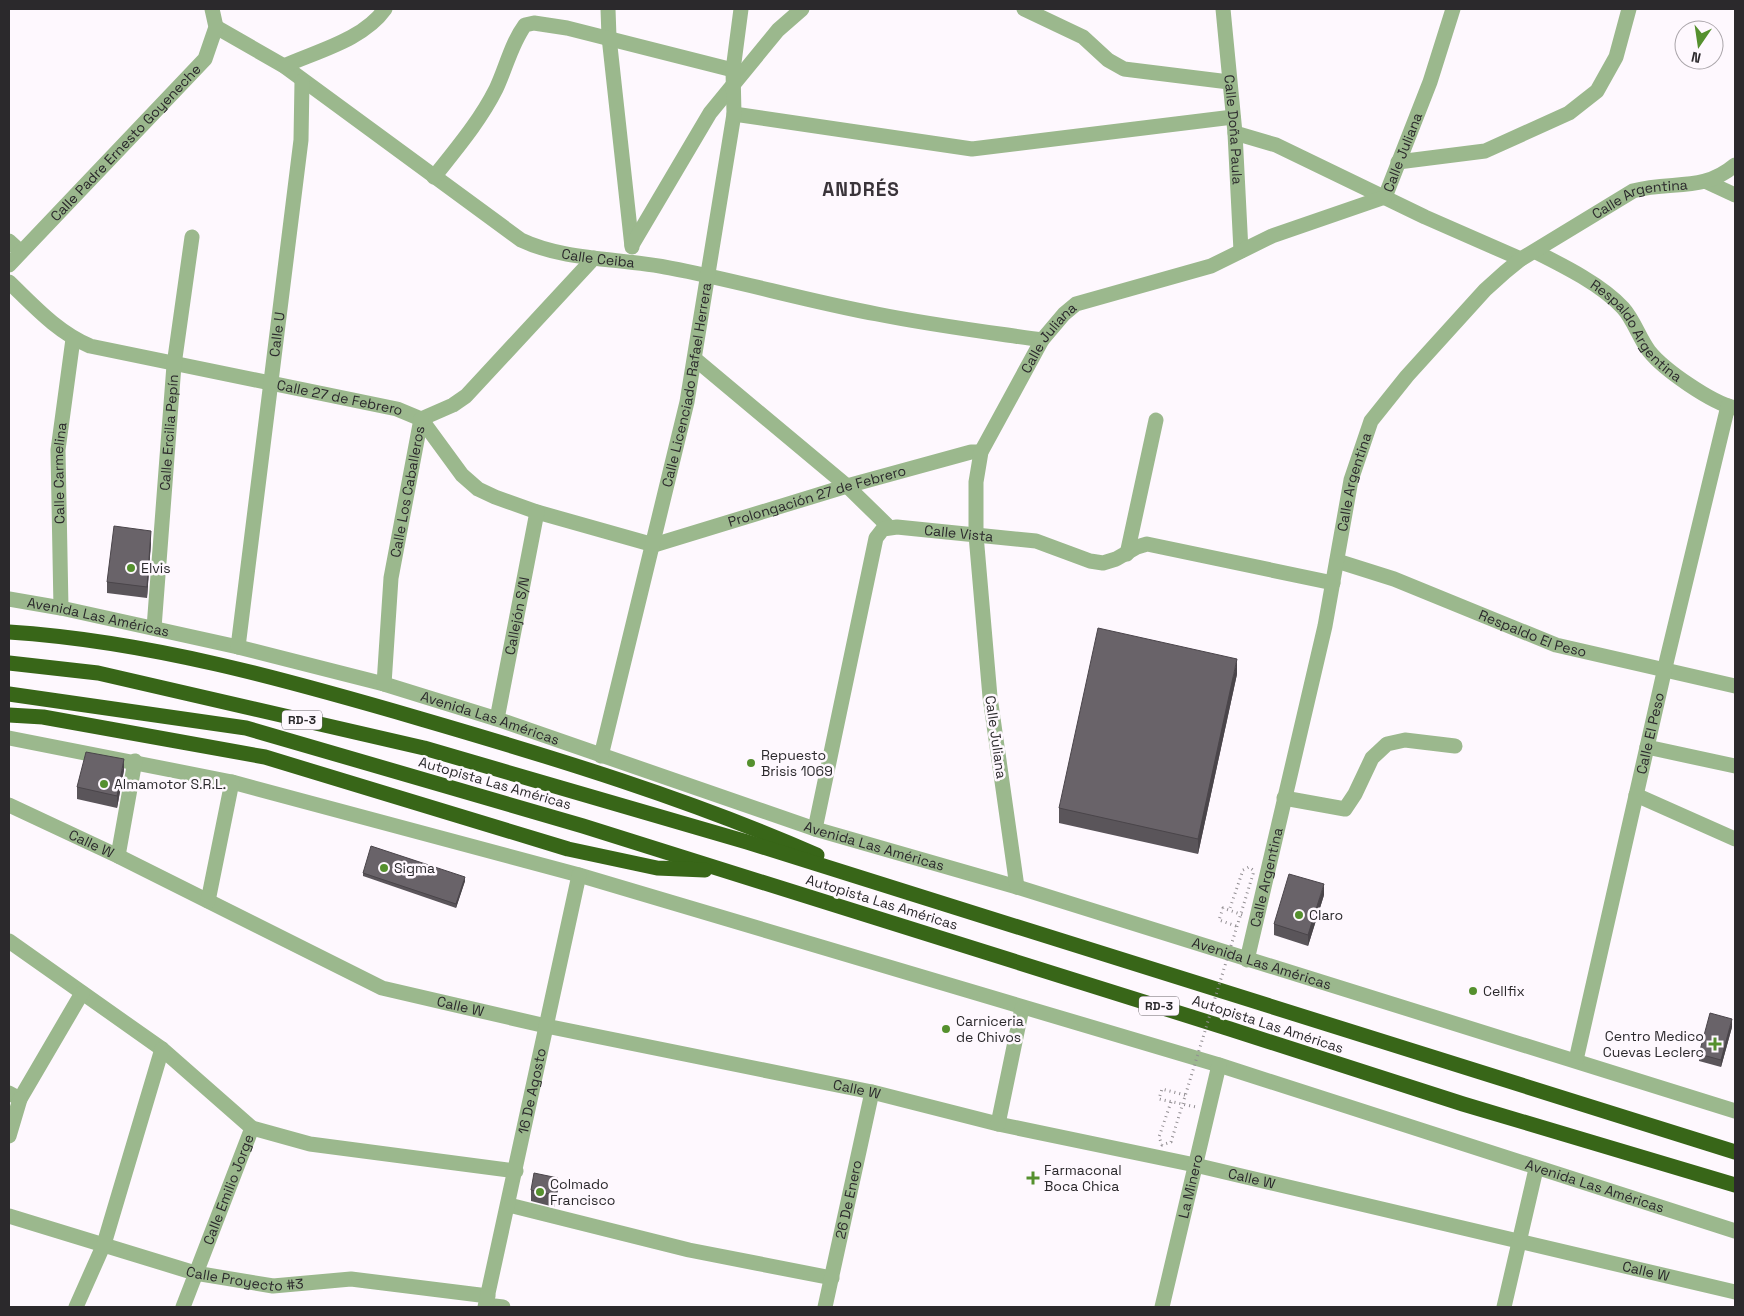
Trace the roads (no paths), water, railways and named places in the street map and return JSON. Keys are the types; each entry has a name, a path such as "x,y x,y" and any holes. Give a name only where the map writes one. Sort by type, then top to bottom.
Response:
{"highway":[{"path":"9,632 56,635 141,648 298,684 646,788 773,836 885,884"},
{"name":"Autopista Las Américas","path":"9,663 108,675 424,748 885,884 1237,997 1735,1152"},
{"name":"Autopista Las Américas","path":"9,694 246,728 583,826 1230,1028 1463,1104 1735,1185"},
{"path":"9,715 43,717 265,757 568,849 657,868 725,870"}],"street":[{"path":"212,9 216,27"},
{"path":"284,66 353,35 376,21 385,9"},
{"path":"608,9 609,37 634,261"},
{"name":"Calle Licenciado Rafael Herrera","path":"601,756 654,545 687,402 734,114 733,77 741,9"},
{"path":"632,245 733,77 778,30 802,9"},
{"path":"1024,9 1083,37 1108,60 1124,69 1229,82"},
{"name":"Calle Doña Paula","path":"1223,9 1235,133 1241,251"},
{"name":"Calle Juliana","path":"1017,886 990,697 976,535 976,482 981,452 1042,340 1064,314 1076,304 1210,266 1272,236 1385,198 1430,82 1453,9"},
{"path":"1398,162 1485,151 1569,113 1597,91 1616,57 1625,10"},
{"path":"434,177 483,113 497,88 518,34 524,25 534,23 609,37 733,77"},
{"name":"Calle Ceiba","path":"216,27 284,66 521,240 538,248 594,258 634,261 708,275 877,314 1042,340"},
{"name":"Calle Padre Ernesto Goyeneche","path":"9,265 205,60 216,27"},
{"name":"Calle U","path":"238,647 301,140 302,81"},
{"path":"734,114 972,149 1233,117"},
{"path":"1235,133 1276,145 1385,198 1522,260"},
{"path":"1707,182 1735,165"},
{"path":"1707,182 1735,195"},
{"name":"Calle Argentina","path":"1247,960 1325,626 1351,480 1371,421 1408,376 1485,290 1522,260 1633,191 1654,186 1681,186 1707,182"},
{"name":"Calle Ercilia Pepín","path":"154,628 174,364 192,236"},
{"path":"9,241 21,252"},
{"name":"Respaldo Argentina","path":"1536,252 1580,274 1623,308 1650,352 1691,386 1731,407"},
{"name":"Calle Los Caballeros","path":"384,684 390,578 420,419 453,406 466,396 594,258"},
{"name":"Calle 27 de Febrero","path":"9,282 56,327 74,339 90,346 397,409 420,419 462,476 478,488 495,497 537,512 654,545"},
{"name":"Calle Carmelina","path":"61,608 58,450 74,339"},
{"path":"695,359 847,486 890,527"},
{"name":"Calle El Peso","path":"1576,1060 1664,671 1731,407"},
{"path":"1127,554 1156,420"},
{"name":"Prolongación 27 de Febrero","path":"654,545 847,486 971,452 981,452"},
{"name":"Callejón S/N","path":"497,719 537,512"},
{"path":"815,829 876,538 883,529 890,527"},
{"name":"Calle Vista","path":"890,527 1036,541 1090,561 1103,563 1147,544 1333,583"},
{"name":"Respaldo El Peso","path":"1337,561 1394,579 1556,646 1735,686"},
{"name":"Avenida Las Américas","path":"9,599 61,608 238,647 384,684 497,719 815,829 1017,886 1247,960 1576,1060 1735,1111"},
{"name":"Avenida Las Américas","path":"9,738 135,761 232,782 579,875 1219,1065 1735,1231"},
{"path":"1284,798 1344,809 1355,794 1372,758 1387,744 1405,740 1455,746"},
{"path":"1647,746 1735,766"},
{"path":"118,856 135,761"},
{"path":"208,901 232,782"},
{"path":"1636,795 1735,839"},
{"name":"Calle W","path":"9,805 118,856 382,988 546,1026 872,1092 998,1124 1196,1165 1735,1292"},
{"name":"16 De Agosto","path":"486,1303 509,1205 579,875"},
{"path":"9,942 162,1049 252,1128 310,1144 516,1171"},
{"path":"9,1136 14,1096 82,993"},
{"path":"998,1124 1022,1008"},
{"path":"76,1307 104,1244 162,1049"},
{"name":"La Minero","path":"1162,1307 1219,1065"},
{"name":"26 De Enero","path":"825,1307 872,1092"},
{"name":"Calle Emilio Jorge","path":"183,1307 252,1128"},
{"path":"1504,1307 1536,1168"},
{"path":"509,1205 689,1250 832,1278"},
{"name":"Calle Proyecto #3","path":"9,1216 195,1273 273,1286 351,1279 504,1307"}],"place":[{"name":"Elvis","path":"131,568"},
{"name":"Repuesto Brisis 1069","path":"751,763"},
{"name":"Almamotor S.R.L.","path":"104,784"},
{"name":"Sigma","path":"384,868"},
{"name":"Claro","path":"1299,915"},
{"name":"Cellfix","path":"1473,991"},
{"name":"Carniceria de Chivos","path":"946,1029"},
{"name":"Centro Medico Cuevas Leclerc","path":"1715,1044"},
{"name":"Farmaconal Boca Chica","path":"1033,1178"},
{"name":"Colmado Francisco","path":"540,1192"}],"district":[{"name":"ANDRÉS","path":"861,189"}]}
